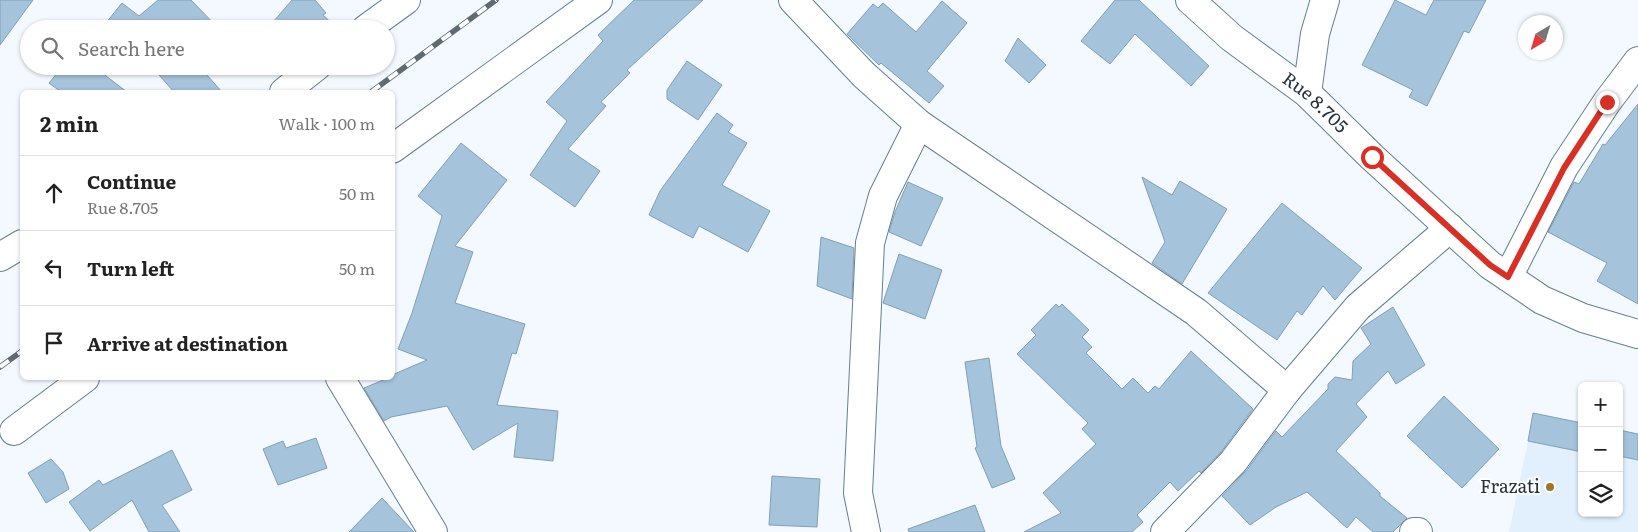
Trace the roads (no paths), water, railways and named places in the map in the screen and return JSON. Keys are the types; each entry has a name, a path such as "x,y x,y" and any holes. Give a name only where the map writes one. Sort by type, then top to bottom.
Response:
{"street":[{"path":"378,20 406,0"},
{"path":"395,147 598,0"},
{"path":"793,0 864,75 919,124 1196,312 1287,390"},
{"name":"Rue 8.705","path":"1190,0 1232,38 1307,93 1372,157 1490,265 1542,300 1583,318 1638,334"},
{"path":"1307,93 1315,34 1325,0"},
{"path":"1508,277 1564,168 1607,102 1638,61"},
{"path":"287,90 306,75"},
{"path":"866,532 858,493 870,243 883,196 919,124"},
{"path":"1165,532 1233,462 1287,390 1358,307 1450,228"},
{"path":"0,257 20,245"},
{"path":"14,431 82,380"},
{"path":"341,380 433,532"}],"railway":[{"path":"395,74 496,0"},
{"path":"374,90 394,75"},
{"path":"0,367 20,352"}],"place":[{"name":"Frazati","path":"1550,487"}]}
